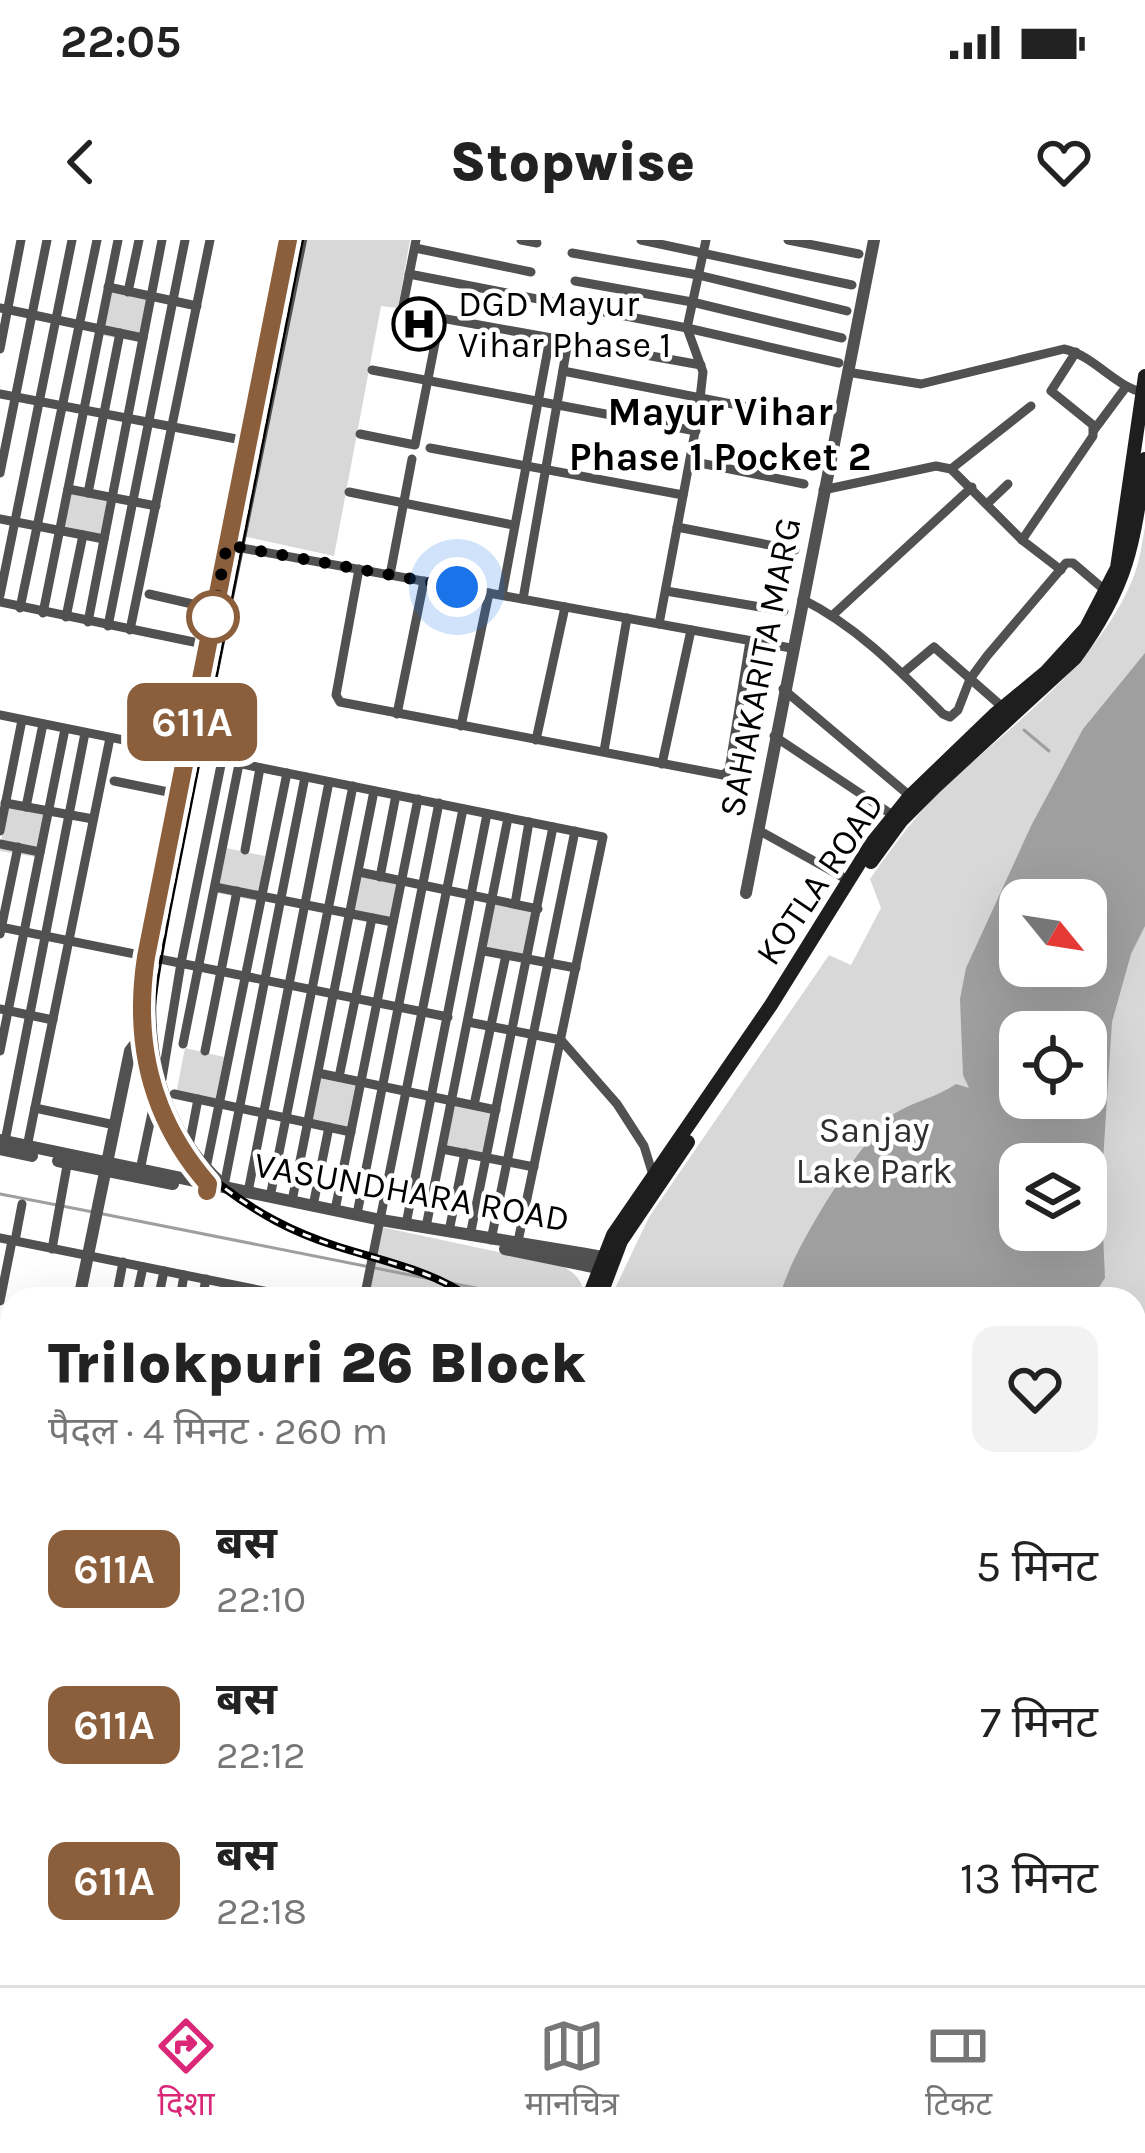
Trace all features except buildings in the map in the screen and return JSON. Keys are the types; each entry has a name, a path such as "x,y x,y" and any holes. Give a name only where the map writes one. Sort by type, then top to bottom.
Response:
{"main road":[{"name":"KOTLA ROAD","path":"593,1287 652,1175 771,1005 848,880 897,818 1086,628 1107,592 1124,537 1145,376"},
{"name":"KOTLA ROAD","path":"600,1287 603,1264 778,1010 910,796 1075,658 1115,597 1135,537 1145,458"}],"street":[{"path":"0,349 4,309 21,240"},
{"path":"0,472 47,240"},
{"path":"72,240 0,599 20,608 213,646"},
{"path":"20,608 97,240"},
{"path":"43,613 118,240"},
{"path":"128,292 139,240"},
{"path":"88,622 162,240"},
{"path":"108,626 184,240"},
{"path":"130,630 210,240"},
{"path":"213,646 214,609 233,546 247,441 287,240"},
{"path":"150,958 301,240"},
{"path":"521,240 537,243"},
{"path":"641,240 704,246 852,284"},
{"path":"788,240 859,254"},
{"name":"SAHAKARITA MARG","path":"746,893 843,368 874,240"},
{"path":"531,272 415,244 402,311 701,365"},
{"path":"659,624 700,400 701,365 687,328 704,246"},
{"path":"572,253 698,274 848,311"},
{"path":"0,266 15,269"},
{"path":"409,274 687,328 921,384 1052,349 1076,352 1126,387 1144,393"},
{"path":"575,281 692,302 842,338"},
{"path":"108,287 197,306"},
{"path":"4,309 143,338"},
{"path":"360,434 415,445 440,318"},
{"path":"88,493 120,333"},
{"path":"461,726 513,525 550,338"},
{"path":"523,599 568,341"},
{"path":"672,360 691,342"},
{"path":"1076,352 1051,391 1094,430"},
{"path":"372,370 696,431"},
{"path":"563,371 819,421"},
{"path":"1022,540 1126,387"},
{"path":"0,394 247,441"},
{"path":"951,469 1031,406"},
{"path":"430,448 683,495"},
{"path":"390,575 412,459"},
{"path":"690,461 804,484"},
{"path":"823,490 936,466 951,469 1022,540 1061,570"},
{"path":"988,503 1008,484"},
{"path":"834,614 972,487"},
{"path":"68,489 156,506"},
{"path":"349,492 513,525"},
{"path":"0,520 104,539"},
{"path":"677,527 795,550"},
{"path":"66,617 83,535"},
{"path":"233,546 791,648"},
{"path":"802,598 834,614 950,717 958,710 970,679 1066,563 1107,592"},
{"path":"359,569 336,698 340,702 662,764 727,772 750,640"},
{"path":"397,714 424,581"},
{"path":"665,591 784,611"},
{"path":"149,594 214,609"},
{"path":"536,740 565,607"},
{"path":"604,752 627,618"},
{"path":"662,764 691,630"},
{"path":"903,674 934,647 1007,711"},
{"path":"783,689 910,796"},
{"path":"1,719 603,837 516,1247"},
{"path":"0,831 22,720"},
{"path":"26,807 43,724"},
{"path":"0,1051 4,1010 65,729"},
{"path":"2,1143 85,733"},
{"path":"774,736 897,818"},
{"path":"27,1147 110,737"},
{"path":"192,754 170,836 150,958 145,1033 178,1145 207,1179"},
{"path":"140,1170 163,1092 181,963 222,760"},
{"path":"183,1044 239,764"},
{"path":"245,850 260,768"},
{"path":"207,1179 287,773"},
{"path":"224,1186 305,777"},
{"path":"114,781 178,794"},
{"path":"248,1192 329,782"},
{"path":"270,1197 353,787"},
{"path":"292,1201 374,791"},
{"path":"380,877 397,795"},
{"path":"335,1210 418,800"},
{"path":"5,803 93,819"},
{"path":"358,1214 439,803"},
{"path":"367,1287 463,809"},
{"path":"406,1224 487,814"},
{"path":"426,1227 508,818"},
{"path":"515,904 529,822"},
{"path":"470,1236 553,826"},
{"path":"758,830 848,880"},
{"path":"491,1240 575,831"},
{"path":"0,844 40,852"},
{"path":"18,847 0,929 448,1017"},
{"path":"358,872 538,909"},
{"path":"215,886 393,922"},
{"path":"205,1052 237,891"},
{"path":"339,1077 372,918"},
{"path":"484,951 576,968"},
{"path":"474,1105 506,955"},
{"path":"4,1010 53,1020"},
{"path":"468,1022 561,1040 606,1089 644,1147 652,1175"},
{"path":"82,1287 130,1051 145,1033"},
{"path":"318,1073 496,1110"},
{"path":"163,1092 351,1132"},
{"path":"163,1092 207,1179"},
{"path":"188,1146 197,1099"},
{"path":"35,1108 115,1125"},
{"path":"313,1206 329,1127"},
{"name":"VASUNDHARA ROAD","path":"2,1143 107,1166 207,1179 380,1223 449,1231 516,1247"},
{"name":"VASUNDHARA ROAD","path":"2,1143 68,1158"},
{"path":"644,1147 669,1153"},
{"path":"442,1149 534,1167"},
{"path":"449,1231 465,1154"},
{"path":"52,1249 68,1158"},
{"name":"VASUNDHARA ROAD","path":"107,1166 207,1179 380,1223 603,1264"},
{"path":"2,1287 9,1240 22,1204"},
{"path":"9,1240 239,1287"},
{"path":"118,1287 123,1262"},
{"path":"138,1287 142,1267"},
{"path":"160,1287 164,1270"},
{"path":"182,1287 184,1275"},
{"path":"205,1287 206,1280"}],"green space":[{"path":"302,240 410,240 398,308 381,306 334,556 242,536"},
{"path":"109,289 148,298 139,342 100,335"},
{"path":"69,490 109,498 100,542 60,535"},
{"name":"Sanjay Lake Park","path":"1145,527 1145,1287 616,1287 649,1217 829,955 851,965 881,908 870,879 899,839 953,779 1081,660 1121,604 1135,573"},
{"path":"6,805 45,813 36,857 0,851"},
{"path":"226,848 265,856 257,901 217,893"},
{"path":"360,874 399,882 390,926 350,919"},
{"path":"494,904 533,912 524,957 485,949"},
{"path":"185,1048 224,1057 215,1101 176,1094"},
{"path":"319,1076 359,1084 350,1128 310,1121"},
{"path":"453,1103 493,1111 484,1155 444,1148"},
{"path":"381,1227 560,1265 582,1287 369,1287"}],"shaded area":[{"path":"1145,653 1145,926 1131,954 1112,1022 1107,1099 1107,1011 999,1011 999,1119 1106,1119 1104,1143 999,1143 999,1251 1104,1251 1105,1278 1099,1287 784,1287 810,1229 883,1124 897,1112 956,1084 969,1088 963,1075 960,999 966,968 999,896 999,987 1107,987 1107,879 1007,879 1083,729"}],"waterway":[{"path":"1024,730 1049,751"},
{"path":"0,1194 93,1212"},
{"path":"103,1214 471,1287"}],"railway":[{"path":"300,240 157,968 150,1030 154,1091 162,1119 181,1150 250,1206 305,1235 424,1273 453,1287"}],"bus line":[{"name":"611A","path":"207,1191 208,1184 178,1145 155,1096 144,1055 140,1005 288,240"}],"place":[{"name":"DGD Mayur Vihar Phase 1","path":"419,324"}],"district":[{"name":"Mayur Vihar Phase 1 Pocket 2","path":"720,434"}],"route":[{"path":"213,617 227,545 457,587"}]}
